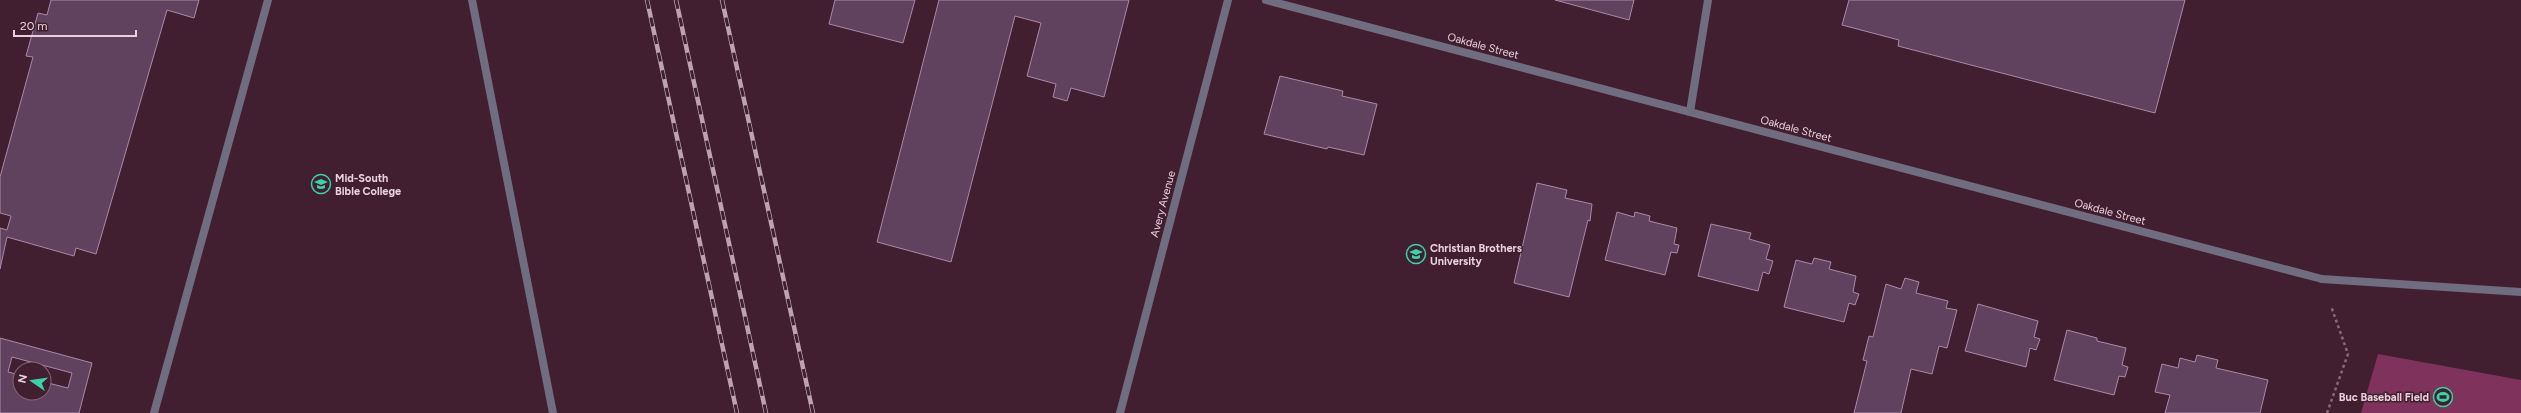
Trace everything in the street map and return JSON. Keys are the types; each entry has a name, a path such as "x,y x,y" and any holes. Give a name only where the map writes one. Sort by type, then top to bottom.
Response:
{"street":[{"path":"154,413 268,0"},
{"path":"472,0 553,413"},
{"name":"Avery Avenue","path":"1120,413 1228,0"},
{"name":"Oakdale Street","path":"1266,0 2322,279 2521,292"},
{"path":"1690,112 1708,0"}],"path":[{"path":"2322,279 2348,354 2327,413"}],"shaded area":[{"name":"Buc Baseball Field","path":"2378,354 2521,380 2521,413 2361,413"}],"building":[{"path":"51,0 199,0 194,18 167,10 96,254 76,248 74,256 7,237 0,269 0,228 7,230 11,216 0,213 0,177 33,57 26,56 38,13 47,15"},
{"path":"835,0 915,0 903,43 829,24"},
{"path":"939,0 1129,0 1104,97 1071,88 1067,101 1053,97 1056,84 1027,76 1041,23 1015,16 951,262 877,242"},
{"path":"1555,0 1634,0 1629,20"},
{"path":"1849,0 2185,0 2155,113 1898,46 1899,40 1842,25"},
{"path":"1280,76 1343,91 1342,96 1377,104 1364,155 1328,147 1327,149 1264,134"},
{"path":"1537,183 1567,190 1565,198 1592,204 1590,221 1588,220 1569,297 1514,283"},
{"path":"1617,212 1634,217 1635,212 1650,216 1649,221 1677,228 1674,244 1679,245 1677,253 1671,252 1665,275 1605,260"},
{"path":"1711,224 1751,233 1749,239 1770,245 1766,259 1773,261 1769,274 1763,272 1758,291 1698,276"},
{"path":"1814,258 1831,262 1829,269 1856,276 1853,292 1859,294 1855,305 1849,303 1844,322 1784,307 1796,260 1812,264"},
{"path":"1905,278 1919,282 1916,293 1948,301 1946,308 1957,310 1947,348 1939,346 1932,374 1911,369 1901,413 1854,413 1867,361 1863,360 1869,336 1873,337 1886,284 1901,289"},
{"path":"1978,304 2038,321 2034,337 2040,339 2036,350 2030,348 2026,367 1965,351"},
{"path":"2067,330 2097,338 2097,341 2126,348 2122,365 2128,367 2125,377 2119,376 2114,395 2054,380"},
{"path":"0,338 92,363 79,413 0,413"},
{"path":"2197,355 2218,360 2216,368 2268,380 2260,413 2165,413 2170,395 2155,392 2162,364 2178,368 2180,358 2195,362"}],"railway":[{"path":"647,0 737,413"},
{"path":"676,0 766,413"},
{"path":"722,0 813,413"}],"place":[{"name":"Mid-South Bible College","path":"321,184"},
{"name":"Christian Brothers University","path":"1416,254"},
{"name":"Buc Baseball Field","path":"2443,397"}]}
